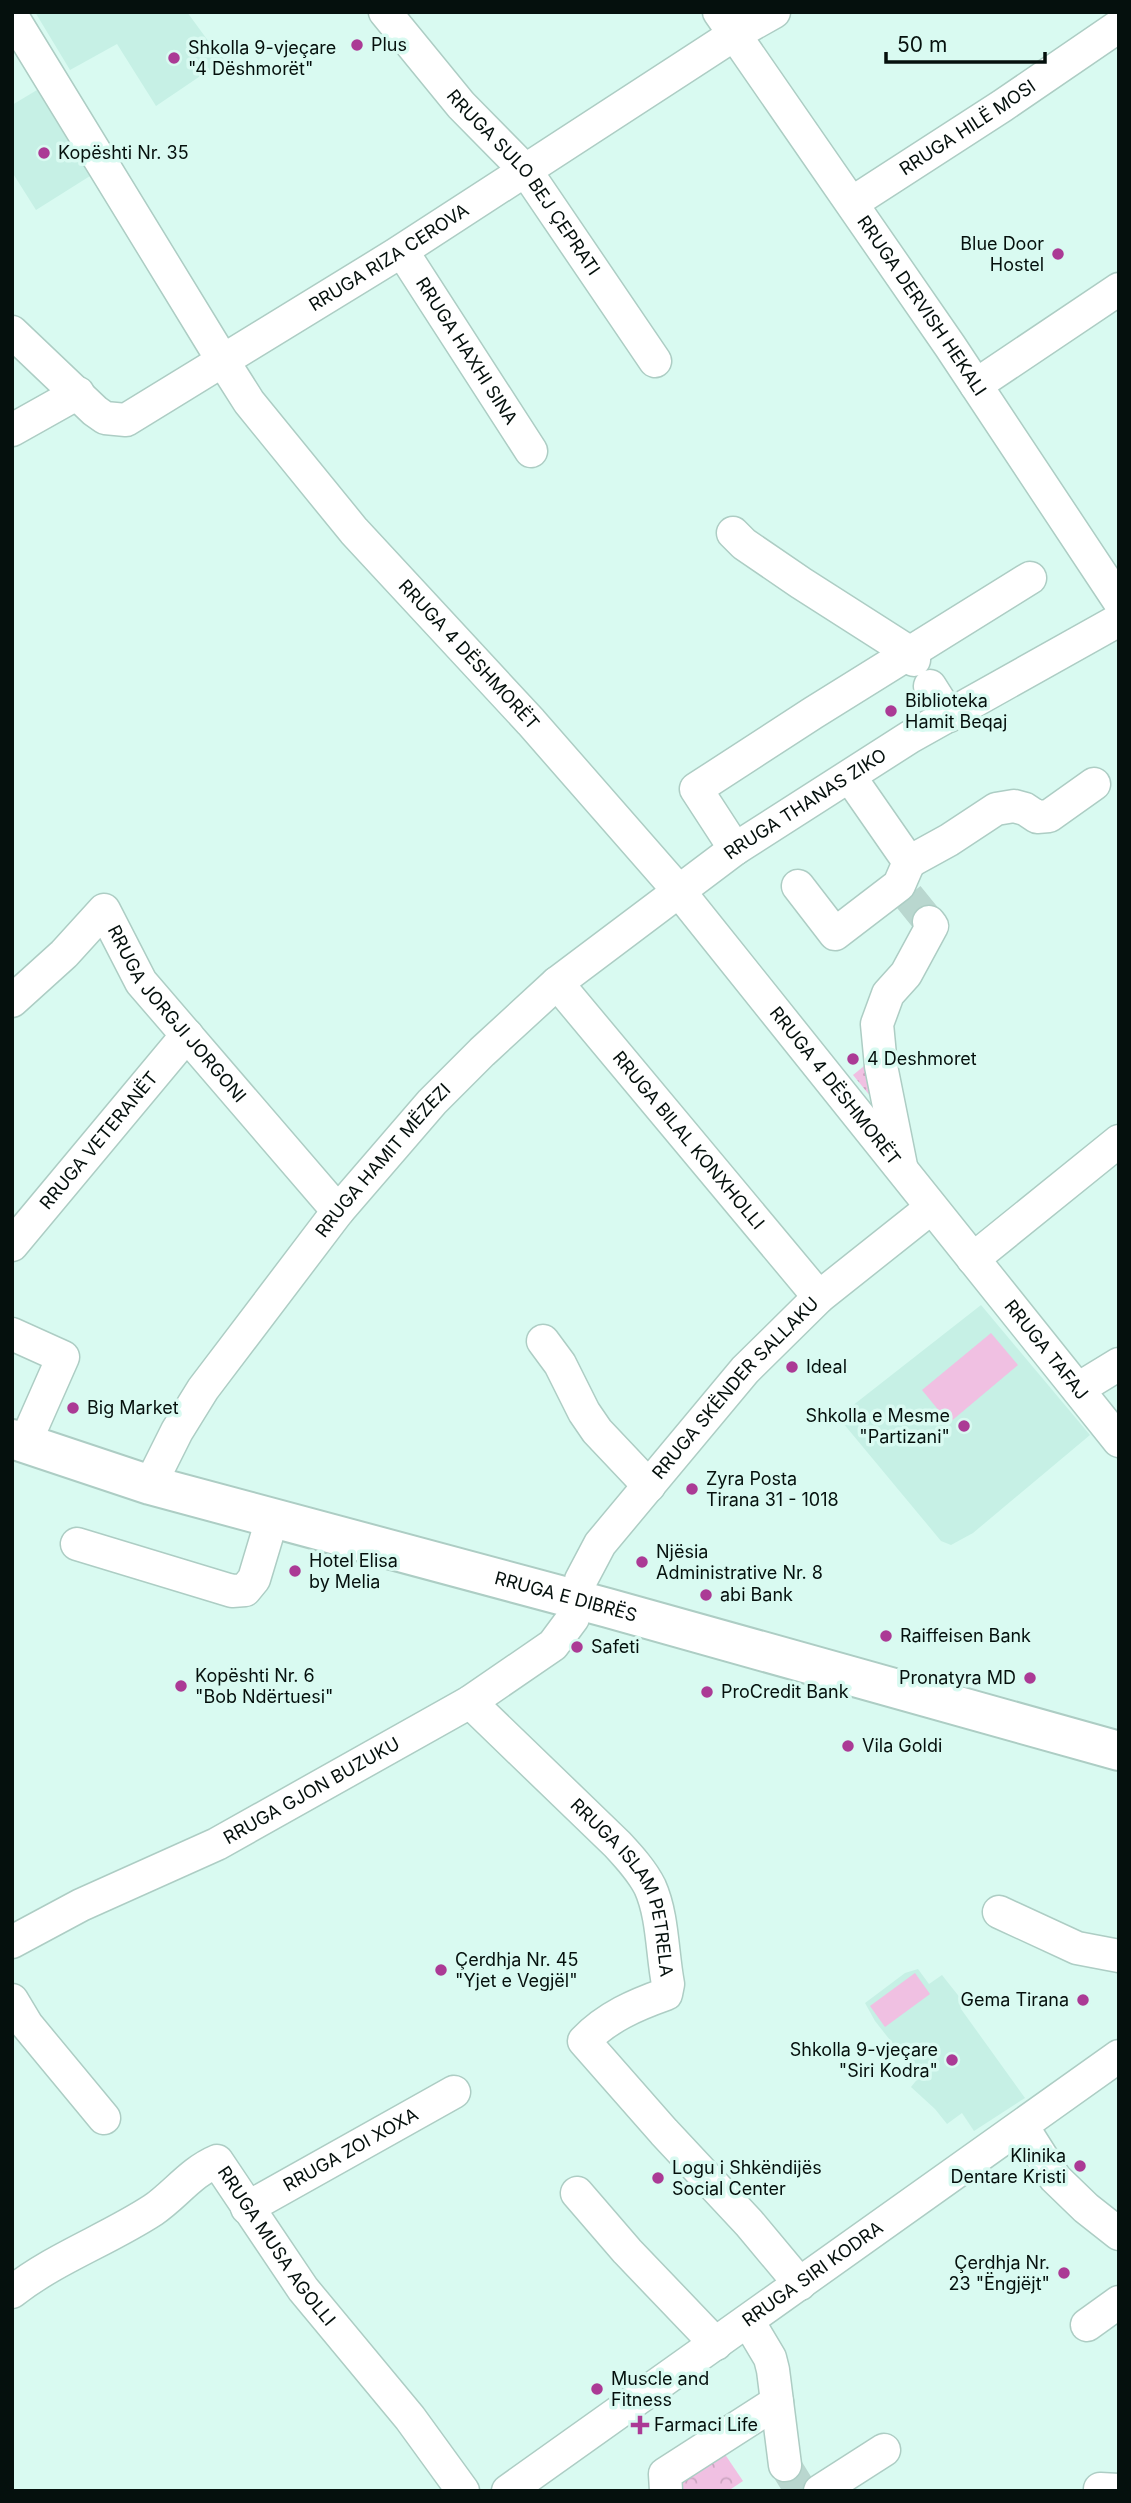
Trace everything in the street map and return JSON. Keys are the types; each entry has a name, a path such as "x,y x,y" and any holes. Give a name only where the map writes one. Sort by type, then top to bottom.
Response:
{"main road":[{"name":"RRUGA E DIBRËS","path":"19,1441 150,1485 577,1599 1119,1751"}],"street":[{"name":"RRUGA SULO BEJ ÇEPRATI","path":"384,12 461,105 526,171 655,361"},
{"name":"RRUGA RIZA CEROVA","path":"12,332 105,418 126,420 402,251 526,171 727,23 774,12"},
{"name":"RRUGA 4 DËSHMORËT","path":"12,16 256,411 354,531 531,722 678,890 973,1259"},
{"name":"RRUGA DERVISH HEKALI","path":"727,23 976,385 1119,601"},
{"name":"RRUGA HILË MOSI","path":"852,203 1119,26"},
{"name":"RRUGA HAXHI SINA","path":"402,251 531,451"},
{"path":"976,385 1119,289"},
{"path":"12,430 78,393"},
{"path":"733,533 744,544 918,666 948,716"},
{"path":"735,849 696,789 918,666 1030,578"},
{"name":"RRUGA THANAS ZIKO","path":"678,890 735,849 910,737 1119,620"},
{"path":"850,777 906,881"},
{"path":"798,886 835,934 906,881 949,840 996,809 1014,806 1037,817 1048,816 1094,784"},
{"name":"RRUGA HAMIT MËZEZI","path":"150,1485 177,1431 203,1389 338,1211 432,1102 557,983 678,890"},
{"name":"RRUGA JORGJI JORGONI","path":"12,1001 64,954 104,910 141,982 338,1211"},
{"path":"902,1171 881,1066 877,1024 888,994 906,974 932,926 929,922"},
{"name":"RRUGA BILAL KONXHOLLI","path":"557,983 818,1297"},
{"name":"RRUGA VETERANËT","path":"12,1245 187,1035"},
{"path":"973,1259 1116,1149"},
{"name":"RRUGA SKËNDER SALLAKU","path":"577,1599 580,1580 595,1553 745,1370 818,1297 931,1208"},
{"name":"RRUGA TAFAJ","path":"973,1259 1119,1441"},
{"path":"12,1334 63,1357 19,1441"},
{"path":"543,1341 560,1364 584,1412 597,1431 649,1486"},
{"path":"1078,1389 1119,1364"},
{"path":"77,1544 232,1591 245,1590 254,1579 272,1519"},
{"name":"RRUGA GJON BUZUKU","path":"12,1942 80,1905 217,1844 470,1702 553,1645 573,1618 577,1599"},
{"name":"RRUGA ISLAM PETRELA","path":"470,1702 617,1843 650,1887 668,1984 666,1994 625,2010 597,2028 584,2041 749,2223 800,2284"},
{"path":"999,1912 1077,1948 1119,1956"},
{"path":"12,2000 27,2025 104,2118"},
{"name":"RRUGA SIRI KODRA","path":"508,2491 1119,2056"},
{"name":"RRUGA ZOI XOXA","path":"247,2208 454,2092"},
{"path":"1022,2126 1055,2178 1086,2208 1119,2234"},
{"name":"RRUGA MUSA AGOLLI","path":"12,2292 35,2274 153,2210 203,2167 217,2161 303,2289 410,2418 463,2491"},
{"path":"577,2193 716,2344"},
{"path":"1087,2325 1119,2302"},
{"path":"748,2321 770,2358 785,2465"},
{"path":"666,2491 665,2474 778,2402"},
{"path":"820,2491 884,2450"}],"shaded area":[{"name":"Shkolla 9-vjeçare \"4 Dëshmorët\"","path":"35,12 187,12 209,42 214,41 224,60 156,106 117,44 70,70"},
{"name":"Kopështi Nr. 35","path":"37,90 90,176 36,210 12,172 12,105"},
{"name":"Shkolla e Mesme \"Partizani\"","path":"981,1305 1090,1435 973,1533 951,1545 941,1541 838,1417"},
{"name":"Shkolla 9-vjeçare \"Siri Kodra\"","path":"918,1969 929,1984 942,1975 961,1999 961,2009 1025,2098 974,2131 962,2113 947,2124 911,2087 919,2077 875,2021 865,2003 905,1973"}],"green space":[{"path":"869,1062 880,1108 853,1075"},
{"path":"991,1333 1018,1365 949,1423 922,1390"},
{"path":"915,1973 930,1994 885,2027 870,2006"},
{"path":"720,2447 743,2481 728,2491 673,2491 670,2482"}],"tunnel":[{"path":"908,896 929,922"},
{"path":"785,2465 801,2491"}],"place":[{"name":"Plus","path":"357,45"},
{"name":"Shkolla 9-vjeçare \"4 Dëshmorët\"","path":"174,58"},
{"name":"Kopështi Nr. 35","path":"44,153"},
{"name":"Blue Door Hostel","path":"1058,254"},
{"name":"Biblioteka Hamit Beqaj","path":"891,711"},
{"name":"4 Deshmoret","path":"853,1059"},
{"name":"Ideal","path":"792,1367"},
{"name":"Big Market","path":"73,1408"},
{"name":"Shkolla e Mesme \"Partizani\"","path":"964,1426"},
{"name":"Zyra Posta Tirana 31 - 1018","path":"692,1489"},
{"name":"Njësia Administrative Nr. 8","path":"642,1562"},
{"name":"Hotel Elisa by Melia","path":"295,1571"},
{"name":"abi Bank","path":"706,1595"},
{"name":"Raiffeisen Bank","path":"886,1636"},
{"name":"Safeti","path":"577,1647"},
{"name":"Pronatyra MD","path":"1030,1678"},
{"name":"Kopështi Nr. 6 \"Bob Ndërtuesi\"","path":"181,1686"},
{"name":"ProCredit Bank","path":"707,1692"},
{"name":"Vila Goldi","path":"848,1746"},
{"name":"Çerdhja Nr. 45 \"Yjet e Vegjël\"","path":"441,1970"},
{"name":"Gema Tirana","path":"1083,2000"},
{"name":"Shkolla 9-vjeçare \"Siri Kodra\"","path":"952,2060"},
{"name":"Klinika Dentare Kristi","path":"1080,2166"},
{"name":"Logu i Shkëndijës Social Center","path":"658,2178"},
{"name":"Çerdhja Nr. 23 \"Ëngjëjt\"","path":"1064,2273"},
{"name":"Muscle and Fitness","path":"597,2389"},
{"name":"Farmaci Life","path":"640,2425"}]}
